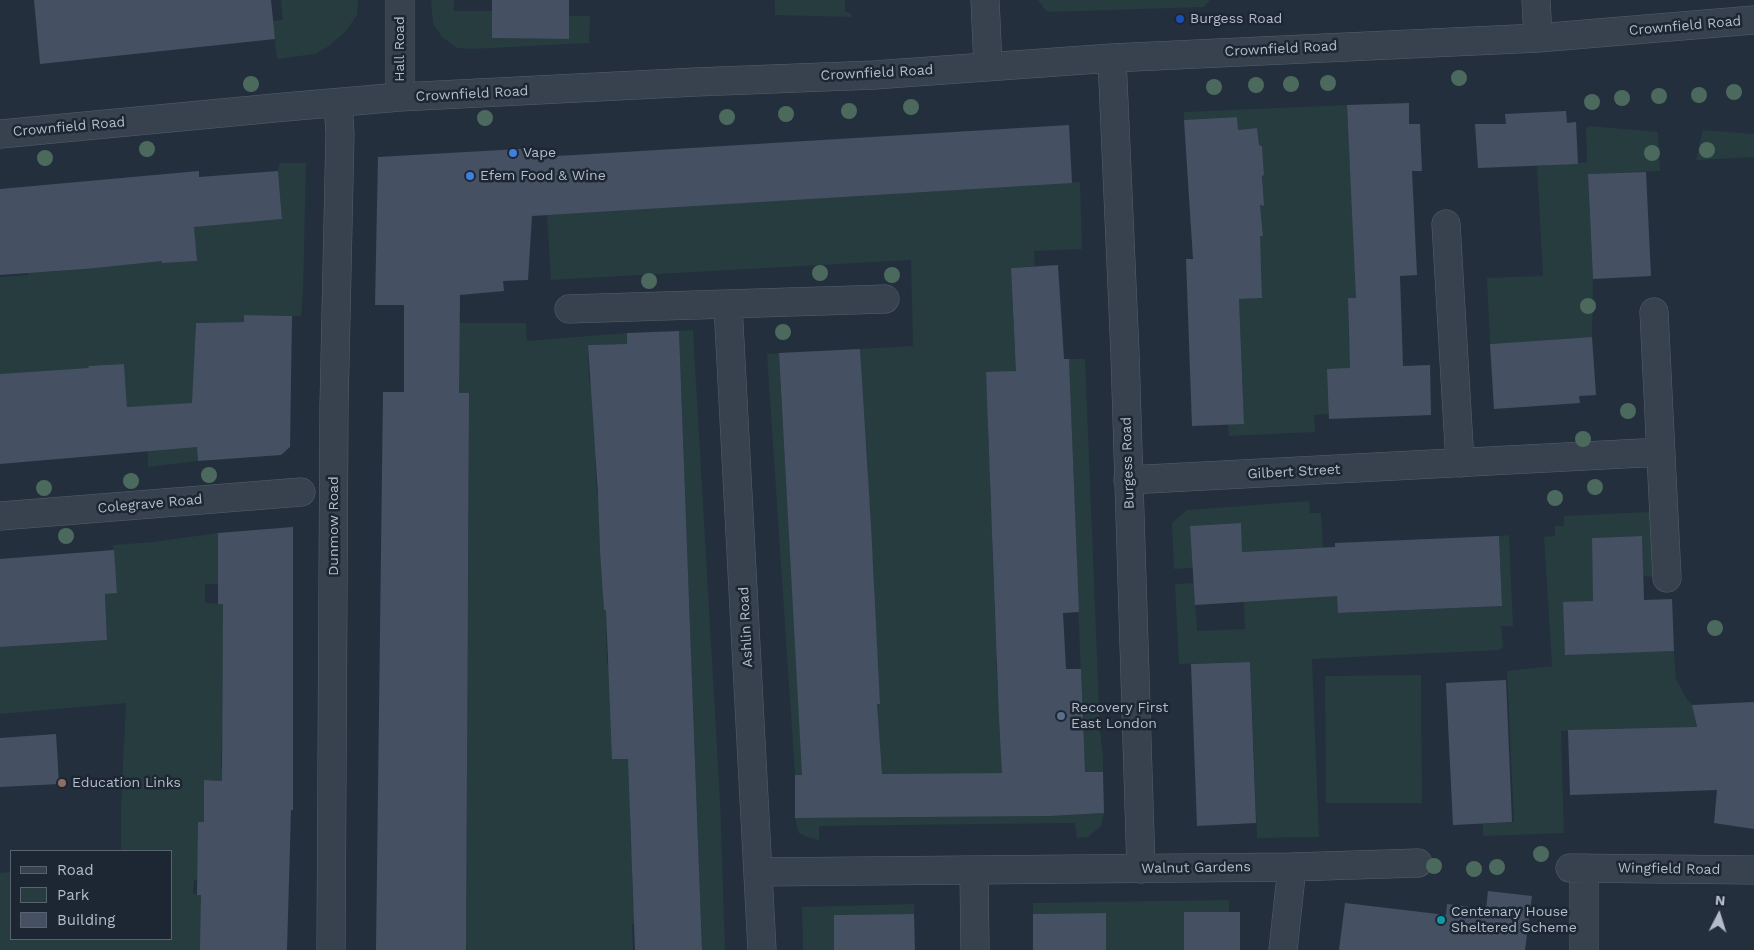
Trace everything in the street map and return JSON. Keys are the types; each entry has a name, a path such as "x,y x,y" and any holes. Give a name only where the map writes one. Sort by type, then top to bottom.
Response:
{"street":[{"name":"Hall Road","path":"400,0 400,98"},
{"path":"985,0 988,66"},
{"path":"1536,0 1538,38"},
{"name":"Crownfield Road","path":"0,134 285,106 400,98 696,82 874,75 1112,58 1538,38 1754,20"},
{"name":"Burgess Road","path":"1112,58 1125,344 1142,869"},
{"name":"Dunmow Road","path":"331,950 334,406 340,133 338,103"},
{"path":"1446,224 1460,463"},
{"path":"569,309 885,299"},
{"name":"Ashlin Road","path":"728,305 762,950"},
{"path":"1654,312 1667,578"},
{"name":"Gilbert Street","path":"1128,480 1661,452"},
{"name":"Colegrave Road","path":"0,516 300,492"},
{"name":"Walnut Gardens","path":"758,872 1292,867 1418,863"},
{"path":"1283,950 1292,867"},
{"name":"Wingfield Road","path":"1584,950 1577,868 1754,870"},
{"path":"974,870 975,950"}],"green space":[{"path":"281,0 358,0 357,15 346,31 329,46 315,54 277,59 273,21 283,20"},
{"path":"431,0 454,0 454,11 492,11 493,38 568,39 569,16 590,16 589,43 471,49 457,48 442,37 433,23"},
{"path":"775,0 845,0 845,12 851,13 851,17 775,15"},
{"path":"1038,0 1210,0 1204,7 1047,12"},
{"path":"1347,105 1357,298 1348,299 1349,345 1358,368 1329,414 1314,415 1315,432 1229,436 1228,424 1244,424 1239,299 1262,298 1261,275 1238,276 1226,238 1263,235 1260,205 1263,206 1262,176 1264,175 1262,146 1259,145 1257,128 1238,130 1237,117 1184,120 1184,112"},
{"path":"1589,126 1658,132 1660,171 1588,174 1593,279 1592,337 1490,344 1487,278 1543,276 1537,166 1587,162 1586,128"},
{"path":"1703,130 1754,134 1754,157 1696,160"},
{"path":"280,163 306,163 301,316 245,315 244,322 196,323 195,362 198,461 148,467 146,406 127,407 124,364 89,366 92,409 0,376 0,277 28,275 24,231 42,230 46,272 85,269 159,219 163,263 196,261 193,216 211,225 282,219 278,171"},
{"path":"1080,182 1082,249 1034,251 1035,266 1011,268 1015,349 1046,348 1046,360 1023,361 1024,371 986,373 988,410 1025,409 1026,428 988,430 990,467 1027,466 1028,475 1028,485 990,487 992,521 1029,520 1030,541 992,543 994,581 1032,579 1033,599 994,601 996,637 1034,635 1035,656 996,658 998,694 1036,693 1037,718 999,719 1000,738 1083,732 1069,359 1085,359 1103,772 795,775 767,354 779,353 801,750 880,745 878,727 844,729 843,706 880,703 877,667 840,669 839,649 877,647 875,613 839,614 837,592 874,590 873,559 835,561 834,537 871,535 871,516 869,499 832,501 831,480 868,478 866,442 830,444 829,424 863,421 861,386 827,388 826,369 861,367 860,349 913,346 911,260 551,280 547,215"},
{"path":"404,323 526,323 527,341 627,333 627,344 588,345 589,383 631,381 592,404 594,440 634,439 635,457 595,459 597,494 638,493 599,515 600,551 641,550 603,592 604,610 644,608 645,627 606,629 607,665 648,664 612,740 613,759 652,758 654,811 630,812 631,850 657,849 632,869 633,906 659,923 632,924 633,950 466,950 467,782 422,781 468,582 469,433 447,433 404,392 404,387 459,387 459,327"},
{"path":"693,330 720,800 725,950 702,950 679,331"},
{"path":"1309,501 1310,513 1321,513 1323,547 1335,547 1338,613 1502,606 1499,536 1509,535 1513,626 1501,626 1503,647 1499,650 1312,659 1319,837 1257,838 1250,662 1179,664 1175,584 1194,583 1197,631 1245,629 1243,592 1312,548 1242,552 1240,523 1190,526 1193,568 1174,569 1172,523 1187,510"},
{"path":"1650,512 1655,577 1643,576 1642,536 1592,538 1593,577 1629,652 1674,651 1676,679 1692,705 1703,757 1593,730 1561,731 1564,833 1483,836 1483,824 1514,822 1507,671 1552,666 1544,537 1555,536 1555,526 1564,526 1564,516"},
{"path":"218,533 218,553 224,584 205,584 205,603 224,604 222,714 244,733 222,732 221,768 224,769 223,781 204,780 205,881 194,880 193,894 220,895 200,950 0,950 0,873 10,872 10,940 172,940 172,850 121,850 121,804 126,703 0,714 0,647 56,643 71,596 76,642 107,640 105,594 117,592 113,545 153,542"},
{"path":"1421,675 1422,803 1326,803 1325,676"},
{"path":"1104,813 1101,826 1088,837 1077,838 1075,823 819,826 819,840 799,833 795,818 1052,816"},
{"path":"1229,900 1229,912 1184,912 1184,950 1106,950 1106,913 1033,914 1033,903"},
{"path":"914,904 914,914 834,915 834,950 803,950 802,907"}],"building":[{"path":"34,0 271,0 275,39 40,64"},
{"path":"492,0 569,0 569,39 492,38"},
{"path":"1409,103 1409,124 1420,124 1422,171 1412,171 1417,275 1400,276 1403,366 1430,365 1431,415 1329,419 1327,369 1350,368 1348,298 1356,298 1347,105"},
{"path":"1566,111 1567,123 1576,122 1578,164 1478,168 1475,124 1506,124 1505,114"},
{"path":"1237,117 1238,130 1257,128 1259,145 1262,146 1264,175 1262,176 1264,206 1260,205 1263,236 1260,236 1262,298 1239,299 1244,424 1192,426 1186,259 1193,259 1184,120"},
{"path":"1069,125 1072,183 532,216 528,280 503,281 504,291 460,295 459,393 469,393 466,950 376,950 383,392 404,392 404,305 375,305 378,157 537,148 536,157"},
{"path":"199,171 199,177 278,171 282,219 194,227 197,261 162,263 162,261 0,275 0,189"},
{"path":"1646,172 1651,276 1593,279 1588,174"},
{"path":"1058,265 1064,359 1069,359 1079,612 1063,613 1066,669 1081,669 1085,772 1103,772 1104,813 1050,816 795,818 795,775 802,775 779,353 860,349 871,525 880,704 877,704 882,774 1002,773 986,372 1016,371 1011,268"},
{"path":"244,315 292,316 290,447 281,455 198,461 197,447 0,464 0,374 124,364 127,407 192,403 196,323 244,322"},
{"path":"679,331 702,950 635,950 628,759 612,759 606,610 604,610 588,345 627,344 627,333"},
{"path":"1592,337 1596,395 1579,396 1580,403 1494,409 1490,344"},
{"path":"1241,523 1242,552 1335,547 1335,543 1499,536 1502,606 1338,613 1337,596 1195,605 1190,526"},
{"path":"293,527 293,810 291,810 287,950 200,950 201,895 197,895 198,822 204,822 204,780 222,781 223,604 218,604 218,533"},
{"path":"1642,536 1644,600 1672,599 1674,651 1565,655 1563,602 1593,601 1592,538"},
{"path":"114,550 117,593 105,594 107,640 0,647 0,559"},
{"path":"1250,662 1256,823 1197,826 1191,664"},
{"path":"1506,680 1512,822 1453,825 1446,683"},
{"path":"1754,702 1754,829 1714,823 1717,790 1570,795 1568,730 1697,727 1692,705"},
{"path":"56,734 59,784 0,787 0,738"},
{"name":"Centenary House Sheltered Scheme","path":"1488,891 1532,896 1525,950 1339,950 1345,903 1446,915 1447,904 1486,909"},
{"path":"1184,912 1240,912 1240,950 1184,950"},
{"path":"1106,913 1106,950 1033,950 1033,914"},
{"path":"914,914 915,950 834,950 834,915"}],"place":[{"name":"Burgess Road","path":"1180,19"},
{"name":"Vape","path":"513,153"},
{"name":"Efem Food & Wine","path":"470,176"},
{"name":"Recovery First East London","path":"1061,716"},
{"name":"Education Links","path":"62,783"},
{"name":"Centenary House Sheltered Scheme","path":"1441,920"}]}
